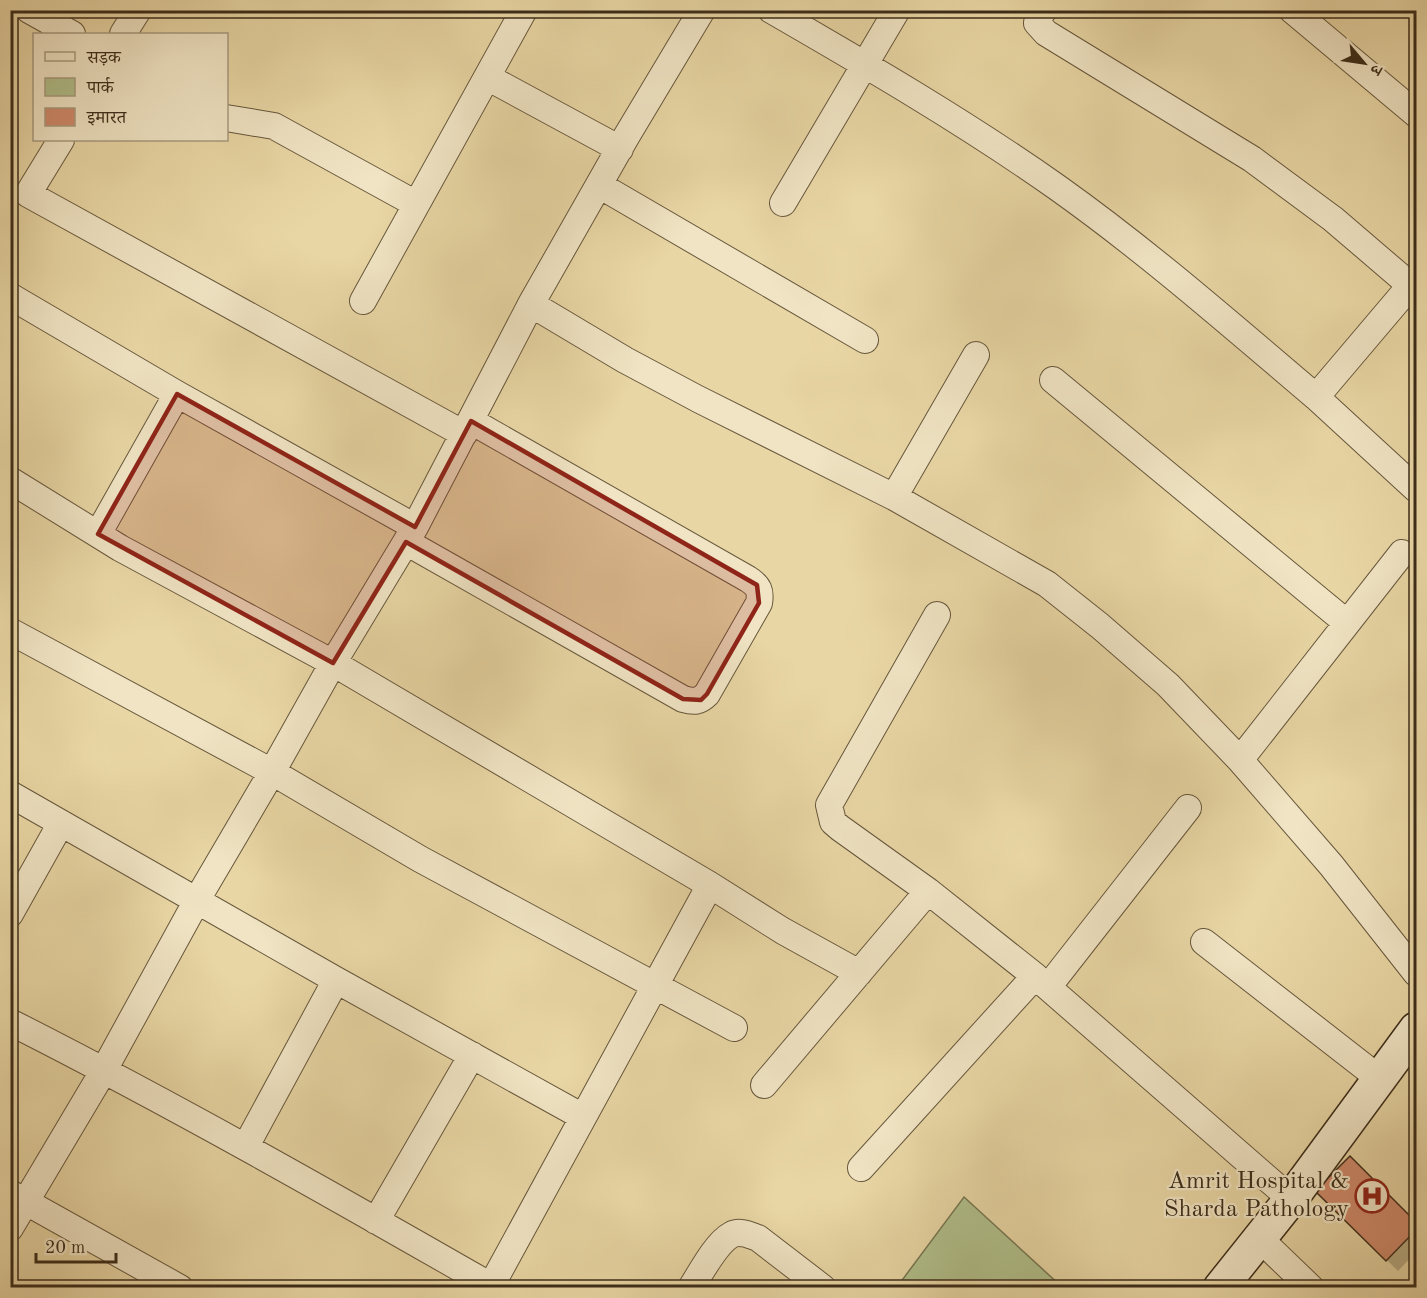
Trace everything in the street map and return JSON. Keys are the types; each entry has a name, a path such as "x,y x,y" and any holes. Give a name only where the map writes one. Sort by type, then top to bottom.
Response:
{"main road":[{"path":"1221,1287 1291,1199 1416,1029"}],"street":[{"path":"29,10 70,33"},
{"path":"124,33 138,10"},
{"path":"363,301 524,10"},
{"path":"10,1228 19,1197 104,1070 197,901 333,663 411,534 531,304 702,10"},
{"path":"771,10 980,135 1057,187 1152,258 1316,397 1416,489"},
{"path":"783,203 897,10"},
{"path":"1044,10 1037,22 1046,33 1252,159 1333,219 1415,285 1316,397"},
{"path":"1292,10 1416,114"},
{"path":"487,77 620,149"},
{"path":"228,118 274,126 417,204"},
{"path":"10,296 411,534 683,699 702,700 707,694 759,603 760,593 757,585 748,579 19,189 60,141"},
{"path":"599,185 865,340"},
{"path":"531,304 625,360 894,497 1047,584 1168,685 1240,760 1331,865 1416,973"},
{"path":"894,497 976,356"},
{"path":"1053,380 1347,623"},
{"path":"98,534 177,394"},
{"path":"10,480 98,534 333,663 710,885 783,931 859,973"},
{"path":"1240,760 1402,553"},
{"path":"937,615 829,805 834,822 928,891 1041,981 1291,1199"},
{"path":"10,630 272,772 420,859 734,1028"},
{"path":"10,794 336,980 583,1117"},
{"path":"861,1168 1041,981 1188,808"},
{"path":"10,914 61,823"},
{"path":"10,1022 246,1146 490,1287 710,885"},
{"path":"764,1085 928,891"},
{"path":"1204,942 1380,1079"},
{"path":"246,1146 336,980"},
{"path":"376,1221 472,1055"},
{"path":"19,1197 180,1287"},
{"path":"691,1287 721,1244 732,1234 746,1233 758,1238 823,1287"},
{"path":"1259,1238 1311,1287"}],"highlighted area":[{"path":"177,394 415,527 471,421 757,585 759,603 707,694 701,700 683,699 406,542 333,663 98,534"}],"green space":[{"path":"964,1197 1062,1287 897,1287"}],"building":[{"path":"1350,1156 1416,1222 1416,1230 1386,1261 1315,1191"}],"place":[{"name":"Amrit Hospital & Sharda Pathology","path":"1372,1196"}]}
